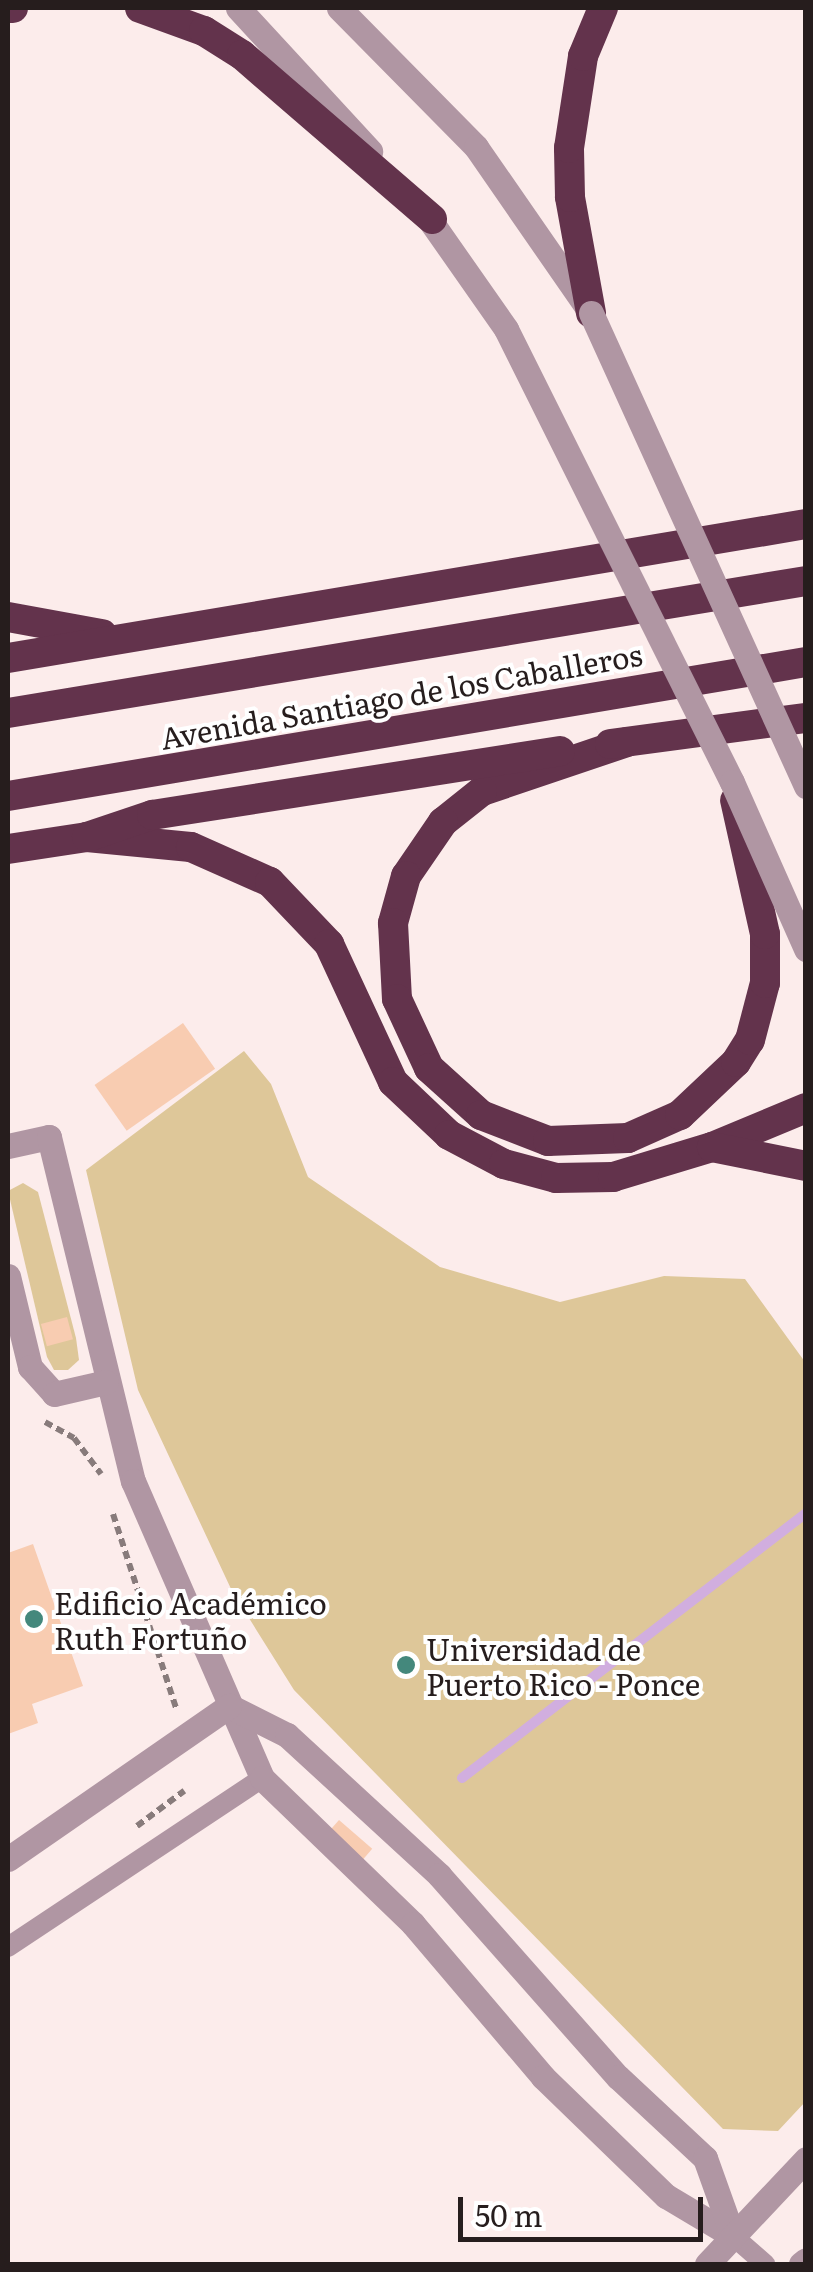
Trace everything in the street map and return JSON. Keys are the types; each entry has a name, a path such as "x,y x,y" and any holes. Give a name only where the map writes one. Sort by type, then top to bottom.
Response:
{"highway":[{"path":"140,8 204,31 242,54 432,220"},
{"path":"591,313 570,197 569,148 583,56 602,8"},
{"path":"8,658 806,524"},
{"name":"Avenida Santiago de los Caballeros","path":"8,713 806,582"},
{"path":"8,617 124,638"},
{"name":"Avenida Santiago de los Caballeros","path":"8,796 806,662"},
{"path":"8,849 87,837 152,815 806,718"},
{"path":"628,742 551,771 500,782 461,805 427,841 406,876 393,923 398,999 417,1048 445,1086 482,1115 548,1141 602,1144 654,1128 700,1099 736,1062 762,1004 765,934 732,782"},
{"path":"87,837 191,847 222,855 270,882 329,944 393,1082 418,1111 474,1150 534,1174 586,1179 641,1171 712,1148 806,1108"},
{"path":"712,1148 806,1166"}],"street":[{"path":"238,8 432,220 506,329 732,782 806,949"},
{"path":"339,8 476,147 591,313 806,786"},
{"path":"8,1146 50,1137 106,1382 133,1481 262,1778 413,1924 543,2077 666,2196 733,2236"},
{"path":"8,1276 30,1368 54,1394 106,1382"},
{"path":"8,1859 229,1706"},
{"path":"229,1706 287,1735 439,1875 618,2077 705,2158 733,2236"},
{"path":"707,2264 806,2159"}],"lane":[{"path":"8,1948 262,1778"},
{"path":"733,2236 765,2264"}],"path":[{"path":"38,1418 74,1438 102,1474 179,1716 168,1724"}],"shaded area":[{"path":"244,1051 271,1084 308,1177 440,1267 560,1302 664,1276 745,1279 805,1362 806,2101 778,2131 723,2129 294,1690 232,1591 138,1390 86,1170"},
{"path":"23,1183 38,1192 76,1338 79,1360 68,1370 54,1370 47,1357 8,1191"}],"building":[{"path":"183,1023 215,1069 127,1131 95,1085"},
{"path":"67,1317 73,1339 47,1346 41,1324"},
{"name":"Edificio Académico Ruth Fortuño","path":"33,1544 83,1686 32,1704 38,1723 8,1734 8,1553"},
{"path":"339,1820 372,1849 362,1861 329,1832"}],"waterway":[{"path":"462,1778 806,1513"}],"place":[{"name":"Edificio Académico Ruth Fortuño","path":"34,1619"},
{"name":"Universidad de Puerto Rico - Ponce","path":"406,1665"}]}
